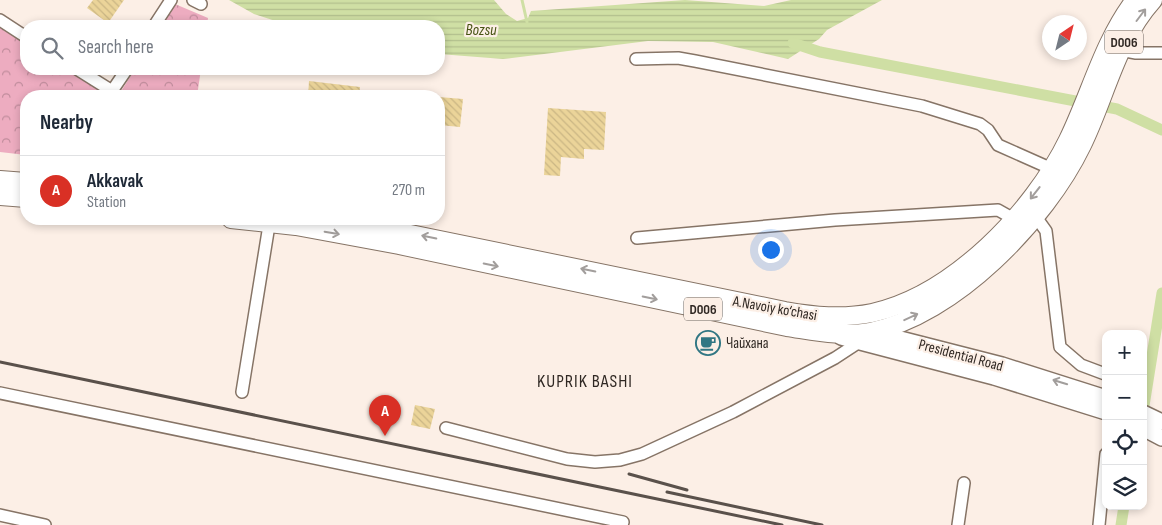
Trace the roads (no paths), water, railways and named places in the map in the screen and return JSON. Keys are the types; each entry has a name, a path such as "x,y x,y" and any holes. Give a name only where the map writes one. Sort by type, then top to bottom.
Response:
{"main road":[{"name":"D006","path":"304,225 399,245 816,324 847,334 866,337 909,318 951,294 1004,250 1036,217 1074,161 1084,123 1115,32 1135,0"},
{"name":"D006","path":"1097,87 1137,21 1153,0"},
{"name":"A.Navoiy ko‘chasi","path":"364,225 816,324 863,315 902,303 937,284 986,247 1014,220 1084,123"},
{"path":"0,180 20,182"},
{"path":"0,196 20,198"}],"street":[{"path":"158,20 171,0"},
{"path":"0,20 20,33"},
{"path":"1120,50 1136,54 1162,53"},
{"path":"636,59 678,58 922,106 980,124 988,130 998,146 1052,169"},
{"path":"87,75 110,90"},
{"path":"113,90 123,75"},
{"path":"637,238 835,220 998,210 1014,220"},
{"path":"1036,217 1046,231 1060,347 1081,366 1102,373"},
{"path":"242,392 260,225"},
{"path":"446,428 567,459 595,462 620,460 642,454 733,412 835,358 866,337 863,315"},
{"name":"Presidential Road","path":"866,337 1002,365 1102,397"},
{"name":"Presidential Road","path":"866,337 1102,411"},
{"path":"0,393 623,522 622,525"},
{"path":"1149,422 1162,438"},
{"path":"1099,525 1105,465"},
{"path":"958,525 964,483"},
{"path":"0,515 45,525"}],"water":[{"name":"Bozsu","path":"229,0 494,0 506,14 517,21 528,18 531,11 685,0 764,6 791,0 882,0 827,30 819,39 788,59 713,42 648,41 503,59 445,54 445,20 272,20 254,14"}],"waterway":[{"path":"522,0 527,22"},
{"path":"793,43 820,52 1117,109 1162,130"},
{"path":"1147,387 1162,293"},
{"path":"1121,525 1123,510"}],"railway":[{"path":"0,362 782,525"},
{"path":"629,474 687,490"},
{"path":"667,492 822,525"}],"place":[{"name":"Чайхана","path":"708,343"},
{"name":"Akkavak","path":"385,436"}],"district":[{"name":"KUPRIK BASHI","path":"585,381"}]}
